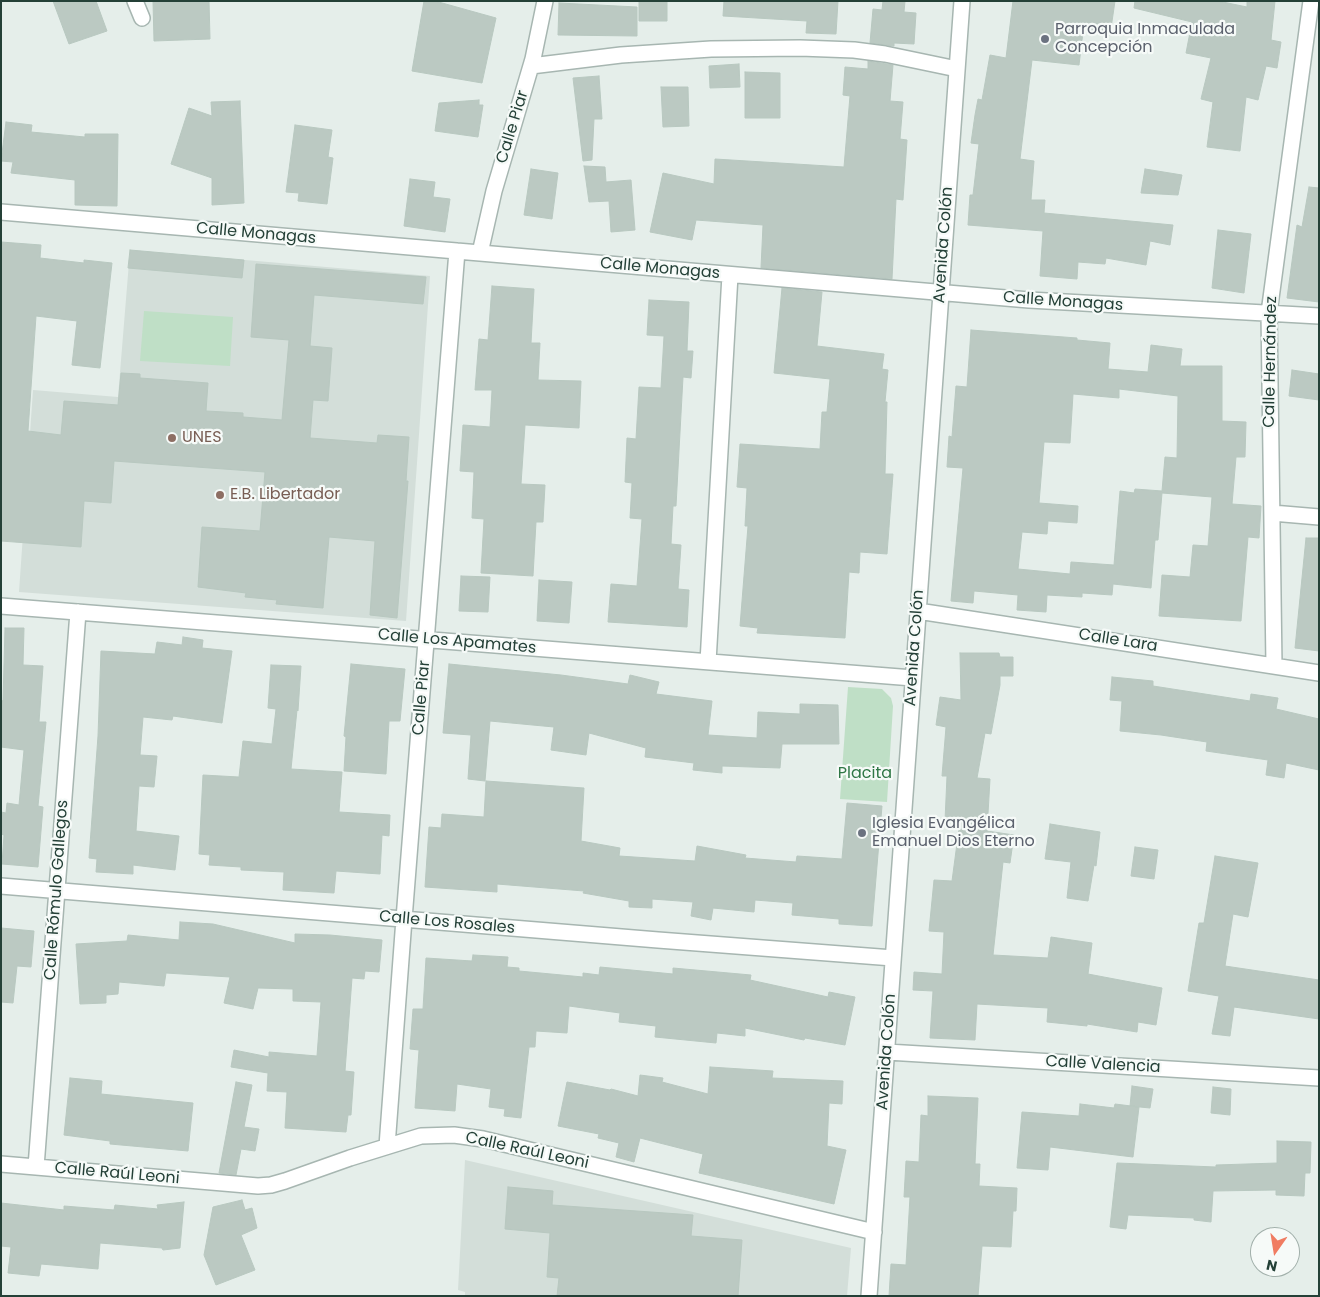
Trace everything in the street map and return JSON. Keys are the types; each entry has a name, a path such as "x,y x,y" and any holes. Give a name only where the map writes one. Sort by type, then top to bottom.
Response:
{"street":[{"path":"135,1 142,18"},
{"name":"Calle Piar","path":"480,253 494,191 531,66 545,1"},
{"name":"Avenida Colón","path":"869,1296 962,1"},
{"name":"Calle Hernández","path":"1274,666 1269,313 1311,1"},
{"path":"531,66 622,55 711,49 800,48 854,50 885,54 957,69"},
{"name":"Calle Monagas","path":"1,212 940,293 1029,300 1319,316"},
{"name":"Calle Piar","path":"388,1146 457,251"},
{"path":"708,662 730,275"},
{"path":"1272,513 1319,517"},
{"name":"Calle Los Apamates","path":"1,606 913,678"},
{"name":"Calle Lara","path":"918,611 1319,673"},
{"name":"Calle Rómulo Gallegos","path":"36,1167 78,612"},
{"name":"Calle Los Rosales","path":"1,886 893,958"},
{"name":"Calle Valencia","path":"887,1052 1319,1078"},
{"name":"Calle Raúl Leoni","path":"1,1164 258,1186 285,1181 421,1136 454,1135 483,1139 874,1232"}],"shaded area":[{"name":"E.B. Libertador","path":"130,250 430,276 406,621 19,592 33,390 118,397"},
{"path":"465,1160 851,1248 847,1296 465,1296 465,1292 458,1290"}],"green space":[{"path":"144,311 233,317 230,366 140,361"},
{"name":"Placita","path":"848,687 882,689 891,698 893,706 887,802 840,799"}],"building":[{"path":"53,1 96,1 107,31 69,44"},
{"path":"153,1 209,1 210,39 154,41"},
{"path":"424,1 435,1 496,18 482,83 412,71"},
{"path":"639,1 667,1 667,21 639,21"},
{"path":"724,1 838,1 836,34 806,33 807,21 723,16"},
{"path":"883,1 905,1 904,12 916,13 914,44 894,43 894,46 870,43 873,9 882,10"},
{"path":"1013,1 1115,1 1110,35 1083,32 1079,65 1032,60 1020,159 1034,161 1031,200 1045,200 1044,213 1173,225 1170,245 1150,241 1146,265 1106,258 1105,264 1078,262 1077,279 1040,276 1043,231 968,225 970,195 973,195 979,144 971,143 978,99 982,100 990,55 1006,58"},
{"path":"1135,1 1218,1 1247,7 1247,1 1275,1 1271,40 1281,42 1277,68 1266,66 1258,100 1246,97 1240,151 1207,147 1213,102 1201,99 1211,58 1186,53 1192,22 1134,8"},
{"path":"559,3 637,7 637,36 558,35"},
{"path":"868,61 893,65 890,101 903,102 900,139 907,140 903,200 896,199 892,279 761,268 763,225 696,220 692,240 650,232 663,173 714,184 715,159 844,167 850,96 843,95 845,67 868,69"},
{"path":"739,64 740,87 710,88 709,66"},
{"path":"745,72 780,73 780,118 745,118"},
{"path":"599,76 602,119 594,119 592,160 583,161 573,78"},
{"path":"661,87 688,87 689,126 663,127"},
{"path":"479,100 479,105 483,105 478,137 435,131 439,103"},
{"path":"240,101 244,203 212,205 212,178 171,164 189,108 212,116 211,102"},
{"path":"6,122 32,125 31,132 85,137 85,134 118,134 117,206 75,205 75,180 11,173 13,162 1,161"},
{"path":"295,125 332,130 328,157 333,158 327,204 298,201 299,193 286,192"},
{"path":"584,166 605,167 606,182 631,180 635,230 611,232 609,201 589,202"},
{"path":"531,169 558,173 552,219 524,215"},
{"path":"1145,169 1182,175 1178,195 1141,193"},
{"path":"410,179 435,182 433,197 450,199 445,232 404,226"},
{"path":"1309,187 1319,188 1319,302 1287,298 1297,225 1302,227"},
{"path":"1218,230 1251,234 1244,293 1212,288"},
{"path":"1,242 41,245 40,258 84,263 84,260 112,263 100,368 72,365 77,321 36,316 28,431 61,435 64,401 118,405 121,373 140,374 140,378 208,383 206,411 243,413 243,417 282,420 289,340 251,337 256,264 426,277 423,304 314,295 310,346 332,348 328,401 313,400 310,438 377,443 378,435 409,437 406,481 408,481 397,618 370,615 375,541 329,537 323,608 276,604 277,600 245,597 246,593 198,587 202,527 260,531 265,472 114,461 111,503 84,501 81,547 1,541"},
{"path":"130,250 244,260 242,278 128,268"},
{"path":"492,286 534,289 531,343 540,343 538,380 581,381 579,428 525,425 521,484 545,485 543,522 536,522 533,576 481,573 484,519 472,518 474,472 460,471 463,425 490,427 492,390 475,390 479,339 488,340"},
{"path":"782,288 822,292 817,346 884,354 882,369 888,370 885,402 887,402 885,474 893,474 887,554 860,552 859,573 849,572 845,638 757,633 758,628 740,626 748,526 745,526 747,488 737,487 740,444 820,449 822,412 827,412 830,379 774,373"},
{"path":"649,300 689,302 687,351 693,351 691,378 683,377 676,506 673,506 671,544 681,545 678,589 689,590 687,627 608,622 611,584 637,586 642,519 630,518 632,483 625,482 627,438 636,439 639,387 661,388 664,336 647,335"},
{"path":"971,330 1077,338 1077,340 1110,343 1108,369 1148,372 1151,345 1182,349 1180,366 1222,366 1222,421 1246,422 1245,457 1236,457 1232,504 1261,506 1259,538 1248,537 1241,621 1159,616 1162,575 1190,577 1193,545 1208,546 1212,497 1162,493 1158,540 1155,540 1151,588 1113,584 1112,595 1082,593 1082,597 1047,595 1046,612 1017,610 1018,595 974,591 973,603 951,601 963,468 947,467 949,436 952,437 956,386 967,387","holes":["1119,389 1178,396 1177,458 1165,457 1162,491 1135,489 1134,493 1120,491 1114,565 1071,562 1070,574 1018,569 1022,532 1047,534 1048,521 1077,523 1078,506 1039,503 1044,442 1070,443 1073,394 1119,398"]},
{"path":"1292,370 1319,374 1319,400 1289,396"},
{"path":"1306,538 1319,538 1319,651 1295,648"},
{"path":"461,576 490,577 488,612 459,611"},
{"path":"539,580 572,582 569,623 537,621"},
{"path":"5,628 24,628 23,665 43,666 39,722 46,722 38,806 43,807 38,867 2,864 4,835 1,834 1,812 6,813 7,803 19,805 24,750 1,747 1,700 3,701"},
{"path":"183,637 203,640 202,648 232,651 222,723 173,716 172,720 143,717 140,755 157,756 154,787 139,786 136,831 179,836 175,870 133,865 133,874 96,872 97,859 89,858 98,736 101,651 155,654 157,642 182,645"},
{"path":"960,653 999,653 1000,657 1013,657 1013,676 1000,676 991,734 985,733 977,778 990,779 987,831 1014,835 1010,863 1003,862 993,955 1048,958 1051,937 1092,943 1088,974 1162,988 1156,1025 1138,1022 1137,1032 1087,1024 1087,1026 1047,1022 1048,1008 977,1004 975,1040 930,1038 933,991 913,990 914,972 942,974 944,932 929,931 934,880 952,881 960,821 945,821 947,776 942,776 946,727 936,725 940,697 961,700"},
{"path":"351,664 405,669 400,721 389,721 386,774 344,771 346,737 344,736"},
{"path":"449,664 561,675 628,684 630,675 659,682 656,694 712,701 708,735 757,738 758,712 800,714 800,704 838,705 839,744 782,744 780,768 722,766 722,773 693,770 694,763 645,757 646,748 589,733 586,755 551,750 554,727 490,721 485,781 468,779 471,735 443,733"},
{"path":"271,665 301,666 291,769 342,772 339,812 390,815 389,836 382,835 380,874 336,871 334,893 283,890 284,872 241,870 241,867 209,865 210,855 199,854 203,775 239,777 243,741 272,744 276,709 268,708"},
{"path":"1112,677 1153,681 1153,686 1250,701 1251,694 1278,698 1276,709 1319,719 1319,770 1286,763 1284,778 1266,775 1268,760 1206,751 1207,742 1120,731 1122,701 1110,700"},
{"path":"486,781 584,788 581,841 620,848 619,856 695,861 697,846 746,855 745,858 796,862 797,856 842,859 847,803 882,806 872,926 839,924 839,919 792,915 793,903 755,900 754,912 713,908 711,920 691,916 693,902 652,899 652,908 629,907 629,901 583,893 584,891 497,884 497,892 425,887 429,827 441,828 442,814 484,817"},
{"path":"1050,824 1100,832 1096,866 1094,865 1088,901 1067,898 1071,862 1045,859"},
{"path":"1135,847 1158,850 1154,879 1131,876"},
{"path":"1215,856 1258,863 1248,917 1233,914 1225,966 1319,980 1319,1019 1234,1007 1230,1036 1212,1034 1219,996 1188,991 1199,923 1204,923"},
{"path":"180,922 213,924 295,943 295,934 382,940 379,972 365,971 364,979 352,978 345,1071 354,1072 351,1115 348,1115 346,1132 285,1128 287,1092 267,1091 268,1073 231,1067 234,1050 269,1057 269,1052 317,1056 321,1002 293,1001 293,989 258,988 253,1009 224,1003 230,977 166,973 164,986 119,982 118,994 106,995 106,1003 80,1004 76,944 127,941 128,935 179,940"},
{"path":"1,928 34,931 31,967 17,966 13,1003 1,1002"},
{"path":"473,955 508,957 507,967 519,968 519,971 583,977 583,973 599,975 600,967 673,974 673,968 751,975 750,980 828,997 829,992 855,997 845,1045 805,1038 804,1040 745,1028 745,1036 717,1033 716,1043 655,1037 656,1026 619,1022 620,1013 569,1006 567,1033 536,1031 535,1047 529,1047 521,1118 504,1116 505,1109 489,1107 491,1089 457,1084 455,1111 415,1108 419,1050 410,1049 413,1009 423,1009 426,958 472,961"},
{"path":"710,1067 773,1071 772,1078 843,1081 842,1104 829,1103 827,1146 846,1150 834,1204 699,1173 703,1154 640,1138 634,1162 616,1157 619,1143 598,1138 599,1134 558,1126 567,1082 611,1089 638,1096 640,1075 663,1078 662,1082 708,1094"},
{"path":"70,1078 102,1081 101,1094 193,1103 188,1151 110,1144 110,1141 64,1135"},
{"path":"236,1082 252,1085 244,1127 259,1129 255,1151 241,1149 236,1175 219,1173"},
{"path":"1132,1086 1153,1089 1150,1108 1130,1106"},
{"path":"1213,1087 1231,1089 1230,1115 1211,1113"},
{"path":"928,1096 978,1098 975,1164 980,1164 979,1186 1017,1188 1016,1211 1013,1211 1011,1247 982,1246 978,1296 889,1296 891,1264 906,1265 910,1197 904,1197 906,1161 919,1162 921,1115 928,1116"},
{"path":"1080,1104 1114,1108 1115,1104 1139,1107 1133,1157 1050,1147 1048,1170 1017,1168 1022,1112 1079,1116"},
{"path":"1277,1141 1311,1142 1310,1173 1305,1173 1304,1196 1276,1195 1276,1190 1213,1191 1211,1222 1194,1220 1194,1218 1128,1215 1126,1229 1110,1227 1117,1163 1216,1167 1216,1165 1277,1163"},
{"path":"508,1187 553,1191 552,1205 693,1215 691,1236 742,1240 738,1296 557,1296 559,1278 547,1277 550,1233 505,1229"},
{"path":"242,1200 245,1210 252,1208 257,1228 241,1235 255,1270 216,1285 204,1255 213,1207"},
{"path":"184,1202 180,1248 163,1250 162,1248 100,1243 98,1269 41,1264 39,1276 8,1273 11,1247 1,1246 1,1203 64,1210 64,1206 114,1210 115,1205 158,1209 157,1205"}],"place":[{"name":"Parroquia Inmaculada Concepción","path":"1045,39"},
{"name":"UNES","path":"172,438"},
{"name":"E.B. Libertador","path":"220,495"},
{"name":"Iglesia Evangélica Emanuel Dios Eterno","path":"862,833"}]}
